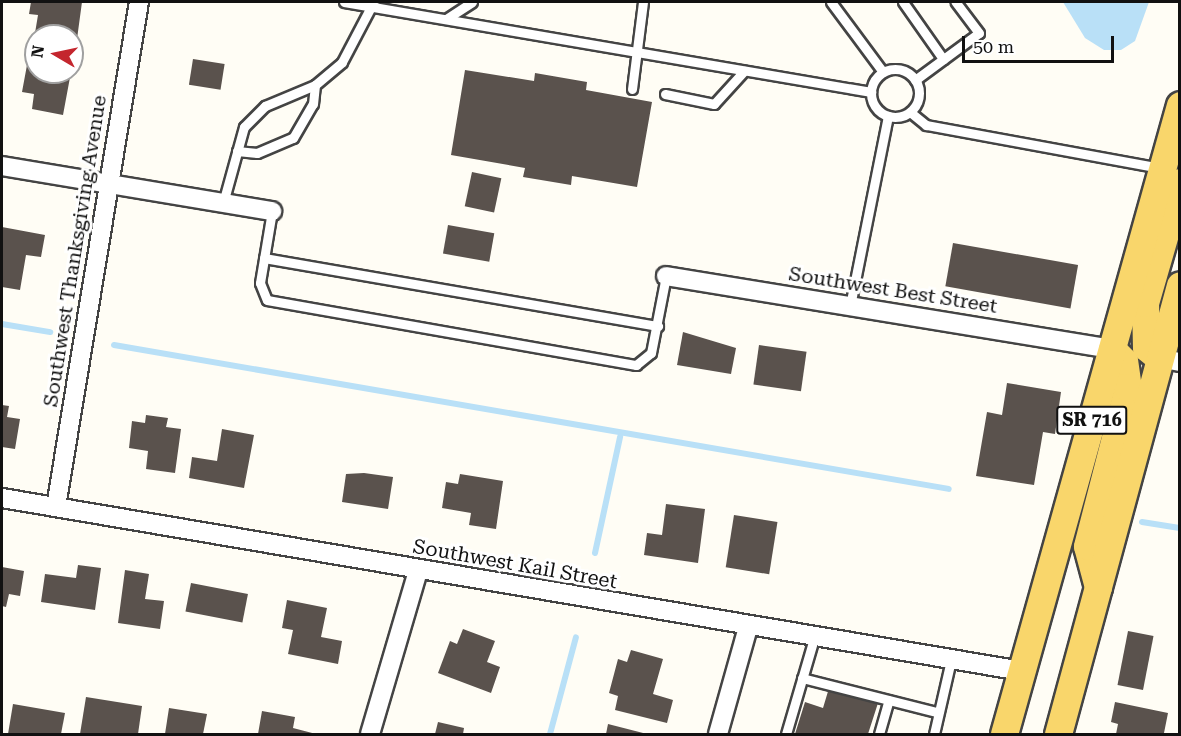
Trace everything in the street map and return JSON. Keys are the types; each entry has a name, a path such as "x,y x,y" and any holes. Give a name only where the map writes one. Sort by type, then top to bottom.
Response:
{"main road":[{"name":"SR 716","path":"1004,735 1112,349 1171,176 1179,105"},
{"path":"1169,360 1146,347 1145,303 1171,176"},
{"name":"SR 716","path":"1058,735 1098,587 1169,360 1179,285"},
{"path":"1098,587 1090,567 1088,539 1128,388 1124,361 1112,349"}],"street":[{"name":"Southwest Thanksgiving Avenue","path":"56,507 139,2"},
{"path":"2,166 272,211"},
{"name":"Southwest Best Street","path":"666,276 1112,349"},
{"name":"Southwest Kail Street","path":"2,498 748,627 1022,671"},
{"path":"370,735 418,571"},
{"path":"718,735 748,627"}],"lane":[{"path":"344,2 371,4 446,20 871,92"},
{"path":"446,20 472,2"},
{"path":"632,89 643,2"},
{"path":"831,2 883,72"},
{"path":"903,2 943,59"},
{"path":"915,80 979,33 956,2"},
{"path":"223,203 237,151 251,117 315,85 354,48 371,4"},
{"path":"883,72 904,70 915,80 919,93 910,112"},
{"path":"665,94 714,104 744,71"},
{"path":"883,72 871,92 875,107 888,116 910,112 926,125 1171,176"},
{"path":"237,151 256,153 293,138 313,104 315,85"},
{"path":"850,306 888,116"},
{"path":"272,211 260,283 267,300 624,363 646,361 658,326 666,276"},
{"path":"264,258 658,326"},
{"path":"786,735 814,638"},
{"path":"934,735 936,712 951,660"},
{"path":"802,678 936,712"},
{"path":"879,735 889,700"}],"water":[{"path":"1063,2 1149,2 1135,41 1121,50 1104,50 1085,38"}],"building":[{"path":"31,2 82,2 79,24 36,24 38,15 29,14"},
{"path":"193,59 225,64 221,90 189,85"},
{"path":"465,70 534,81 535,73 587,82 586,90 652,102 637,187 572,176 571,185 523,177 525,168 451,155"},
{"path":"24,81 24,84 69,84 63,115 32,109 34,94 22,92"},
{"path":"472,172 501,178 494,212 465,206"},
{"path":"448,225 494,233 489,262 443,254"},
{"path":"2,227 45,235 41,257 26,255 20,290 2,287"},
{"path":"953,243 1078,265 1070,308 945,286"},
{"path":"683,332 736,348 731,374 677,365"},
{"path":"759,345 807,352 801,391 753,385"},
{"path":"1007,383 1061,392 1055,434 1043,432 1034,485 976,476 987,412 1002,415"},
{"path":"2,405 9,406 7,417 20,419 15,449 2,447"},
{"path":"146,415 168,418 166,427 181,429 175,473 146,469 148,451 129,448 132,421 145,423"},
{"path":"222,429 254,435 244,488 189,478 192,457 217,461"},
{"path":"364,473 393,477 388,509 342,502 346,474"},
{"path":"460,474 503,481 496,529 469,525 471,513 442,508 446,482 458,484"},
{"path":"666,504 705,509 698,563 644,555 647,533 662,535"},
{"path":"734,515 777,522 769,574 726,567"},
{"path":"78,565 101,568 95,610 41,602 45,574 76,578"},
{"path":"2,567 24,571 20,596 9,594 6,607 2,606"},
{"path":"125,570 149,574 145,599 164,601 160,629 118,623"},
{"path":"191,583 248,594 242,623 185,611"},
{"path":"287,600 327,608 321,637 342,641 338,664 288,654 293,630 282,628"},
{"path":"463,629 495,641 487,662 500,667 491,693 438,673 450,641 457,644"},
{"path":"1128,631 1154,636 1143,690 1118,685"},
{"path":"631,650 663,659 653,694 673,700 667,723 615,710 618,696 609,693 618,659 627,662"},
{"path":"829,688 878,703 868,734 795,734 805,702 823,708"},
{"path":"86,697 142,706 138,734 80,734"},
{"path":"1115,702 1168,713 1164,733 1116,734 1118,724 1111,722"},
{"path":"13,704 65,713 61,734 8,734"},
{"path":"169,708 207,714 203,734 165,734"},
{"path":"262,711 295,717 293,728 316,734 258,734"},
{"path":"438,722 464,728 463,734 435,734"},
{"path":"608,724 647,734 606,734"}],"waterway":[{"path":"2,324 50,332"},
{"path":"114,345 949,489"},
{"path":"595,553 620,437"},
{"path":"1142,522 1180,528"},
{"path":"550,734 576,637"}]}
